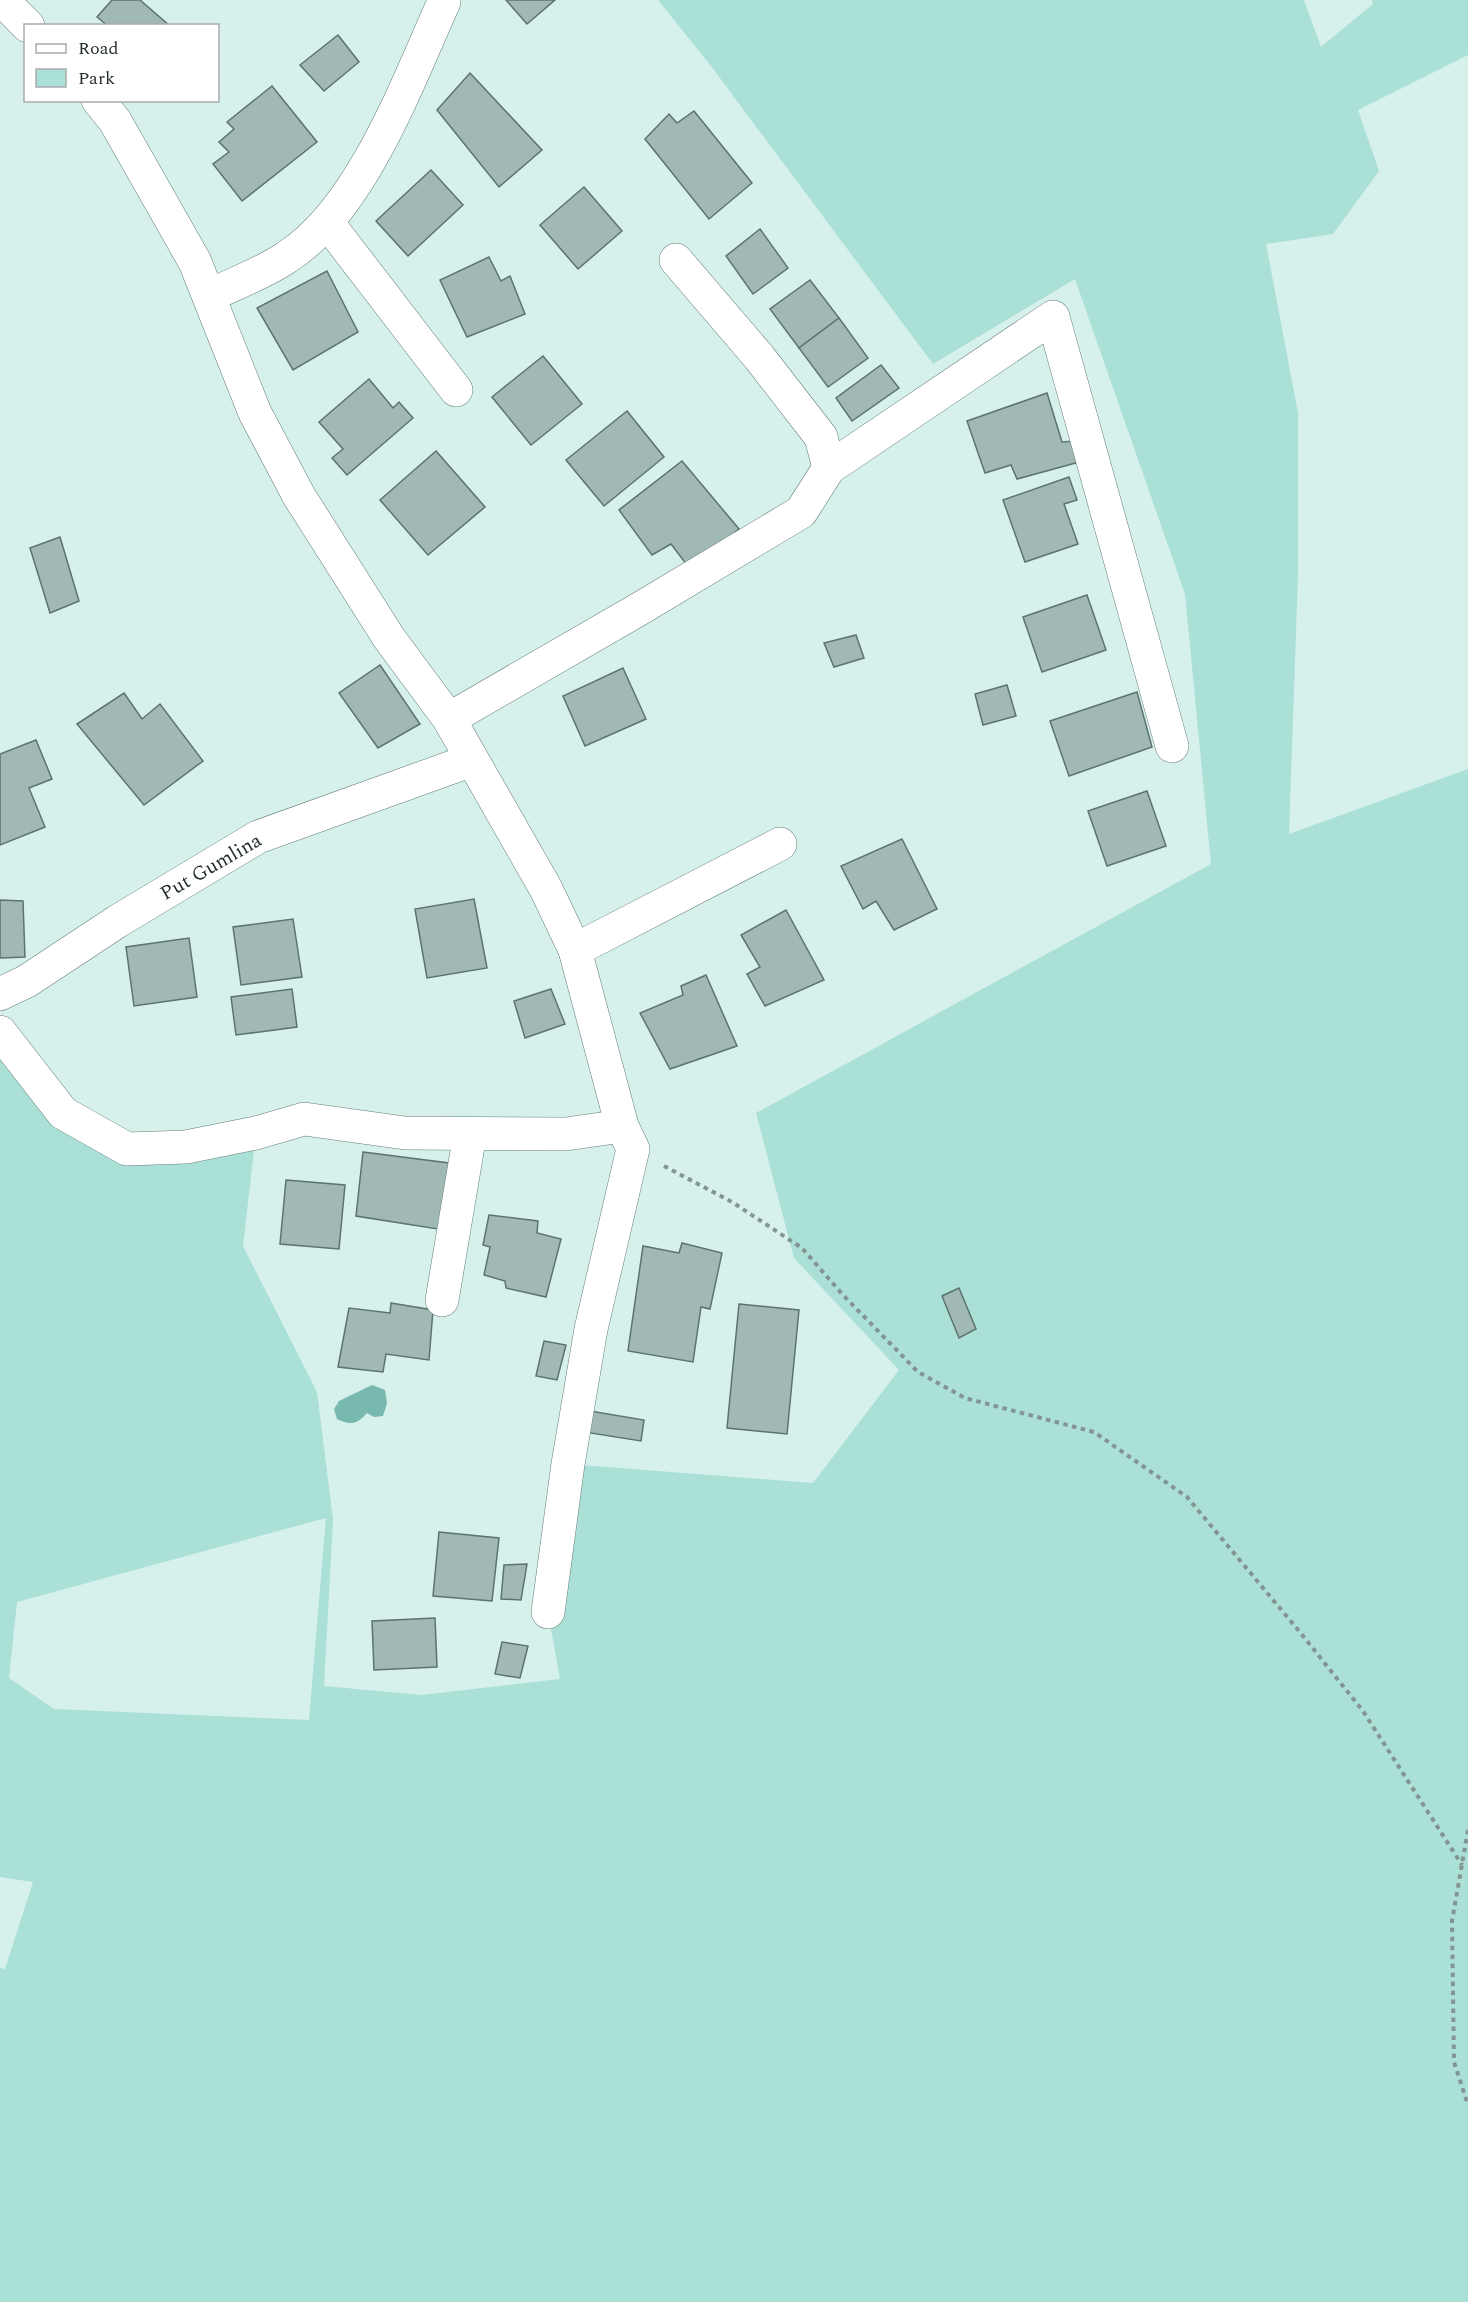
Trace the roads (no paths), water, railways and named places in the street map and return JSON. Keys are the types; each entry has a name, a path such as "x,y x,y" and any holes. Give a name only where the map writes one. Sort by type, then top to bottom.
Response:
{"street":[{"path":"2,0 26,24"},
{"path":"209,296 288,257 327,222 347,197 388,125 444,2"},
{"path":"100,102 116,121 195,262 255,413 298,496 389,638 449,719 546,889 575,950 628,1138 591,1329 568,1464 548,1612"},
{"path":"327,222 456,390"},
{"path":"676,260 759,357 821,437 829,468"},
{"path":"449,719 801,512 829,468 1053,317 1172,746"},
{"name":"Put Gumlina","path":"0,994 27,981 118,921 258,837 472,760"},
{"path":"575,950 780,844"},
{"path":"0,1032 63,1113 127,1149 186,1147 256,1133 304,1119 405,1133 566,1134 628,1138"},
{"path":"442,1300 470,1134"}]}
